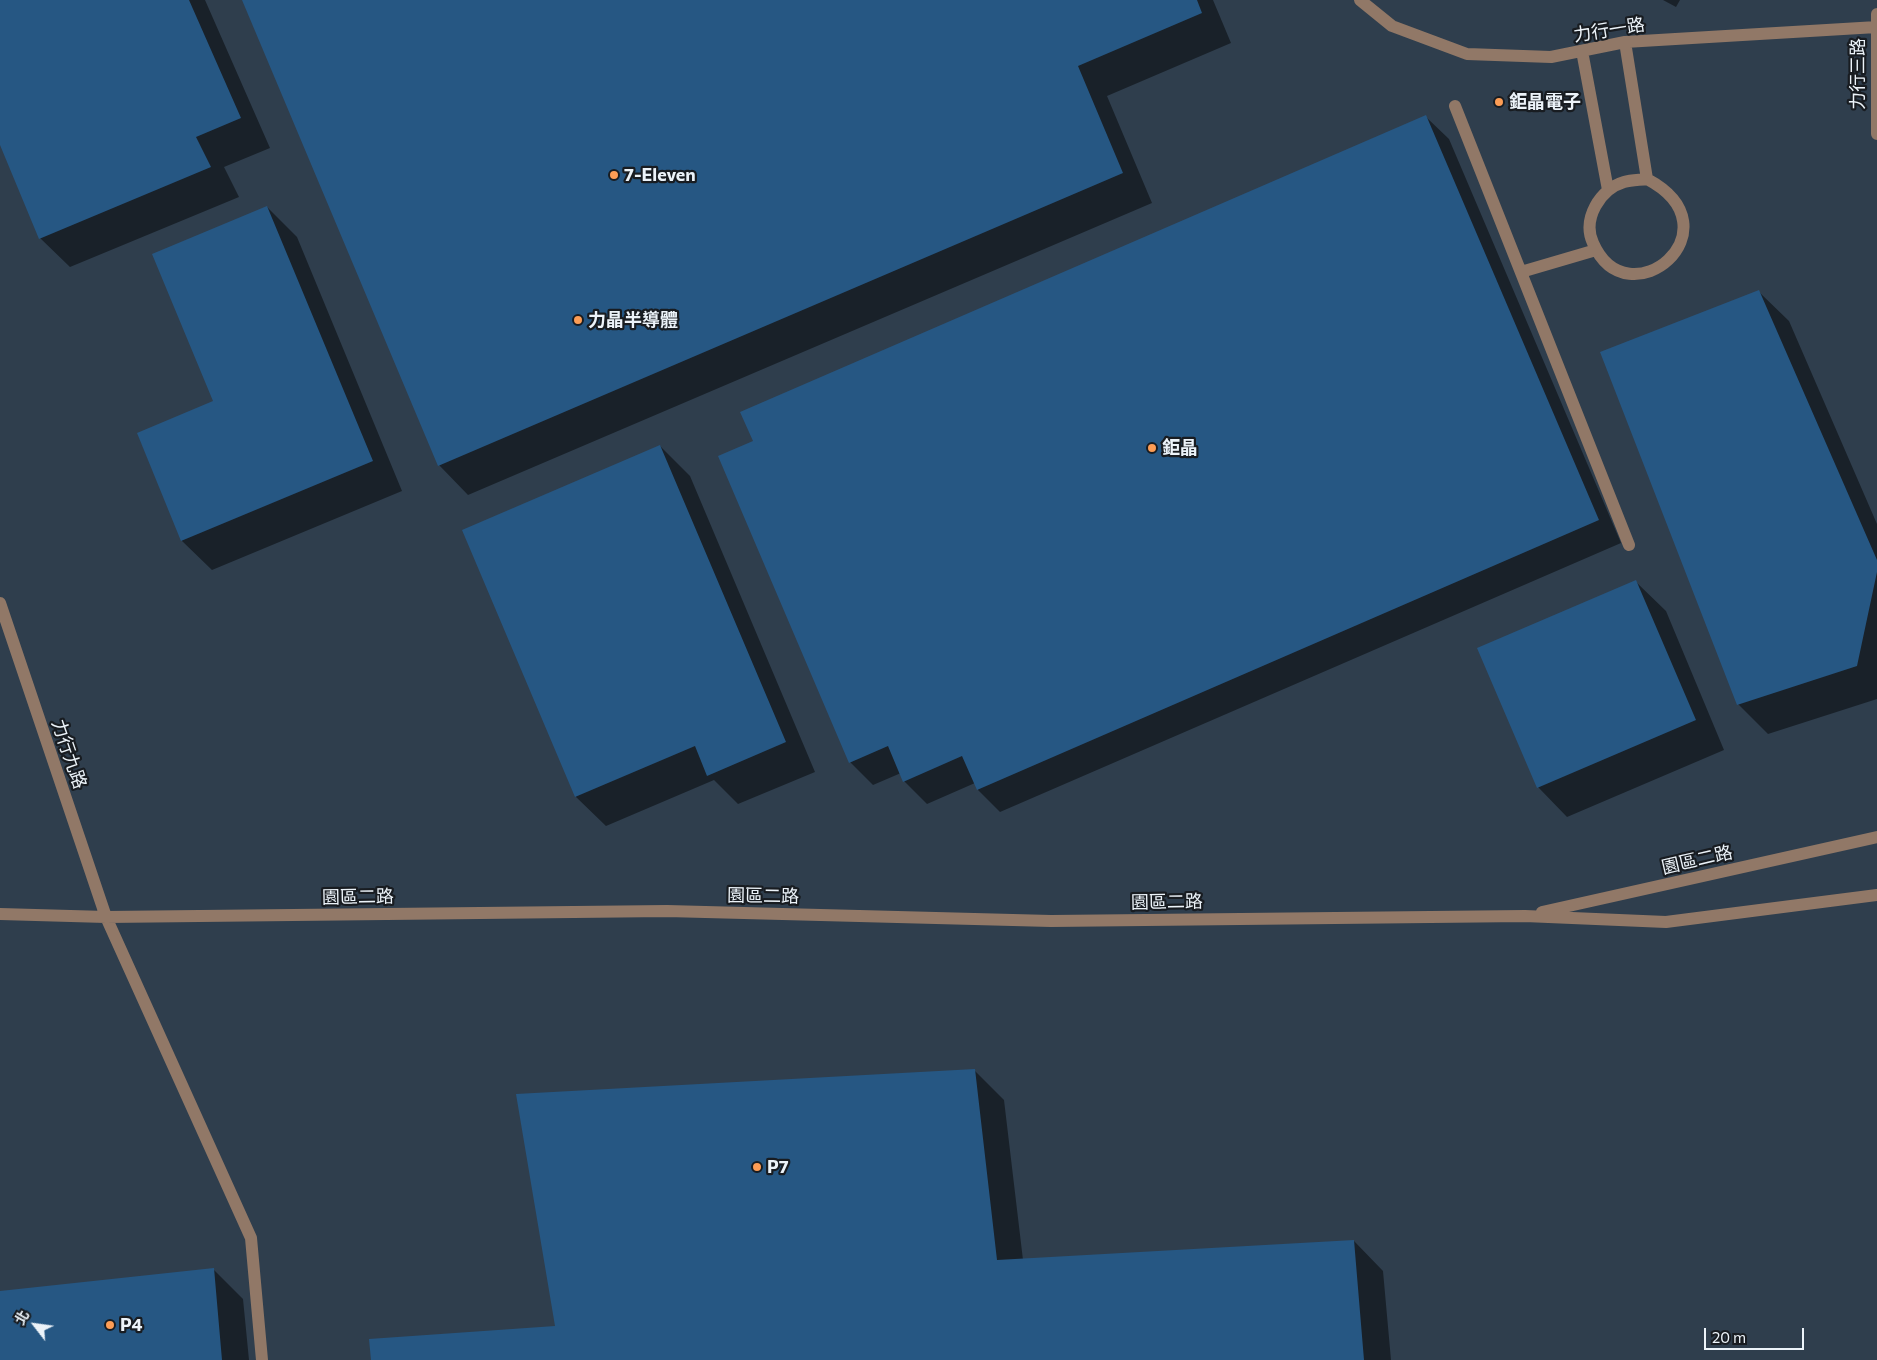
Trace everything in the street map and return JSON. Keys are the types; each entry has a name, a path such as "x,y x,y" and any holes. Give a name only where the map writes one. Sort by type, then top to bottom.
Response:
{"street":[{"name":"力行一路","path":"1360,0 1392,26 1467,54 1551,57 1625,42 1877,22"},
{"name":"力行三路","path":"1877,22 1877,134"},
{"path":"1625,42 1647,179"},
{"path":"1582,51 1608,190"},
{"path":"1455,106 1629,545"},
{"path":"1647,179 1660,186 1674,198 1682,215 1684,233 1678,251 1665,264 1649,272 1631,274 1613,268 1599,256 1591,240 1590,222 1596,204 1608,190 1624,182 1647,179"},
{"path":"1521,272 1596,250"},
{"name":"力行九路","path":"0,603 106,916 251,1238 262,1360"},
{"name":"園區二路","path":"1525,916 1877,838"},
{"name":"園區二路","path":"0,914 106,916 667,911 1052,921 1525,916 1666,922 1877,895"}],"shaded area":[{"path":"0,0 1877,0 1877,1360 0,1360"}],"building":[{"path":"0,0 189,0 241,118 196,137 211,167 39,239 0,145"},
{"name":"力晶半導體","path":"242,0 1197,0 1202,13 1078,66 1123,173 438,466"},
{"name":"鉅晶","path":"1426,115 1599,520 977,790 962,756 903,782 888,746 849,763 718,456 753,441 740,412"},
{"path":"267,206 373,461 181,541 137,433 213,401 152,254"},
{"path":"1759,290 1877,560 1877,572 1857,666 1737,705 1600,352"},
{"path":"660,445 786,742 707,776 695,746 575,797 462,530"},
{"path":"1636,580 1696,720 1537,788 1477,648"},
{"name":"P7","path":"975,1069 997,1260 1354,1240 1364,1360 371,1360 369,1339 555,1326 516,1094"},
{"name":"P4","path":"214,1268 222,1360 0,1360 0,1291"}],"place":[{"name":"鉅晶電子","path":"1499,102"},
{"name":"7-Eleven","path":"614,175"},
{"name":"力晶半導體","path":"578,320"},
{"name":"鉅晶","path":"1152,448"},
{"name":"P7","path":"757,1167"},
{"name":"P4","path":"110,1325"}]}
